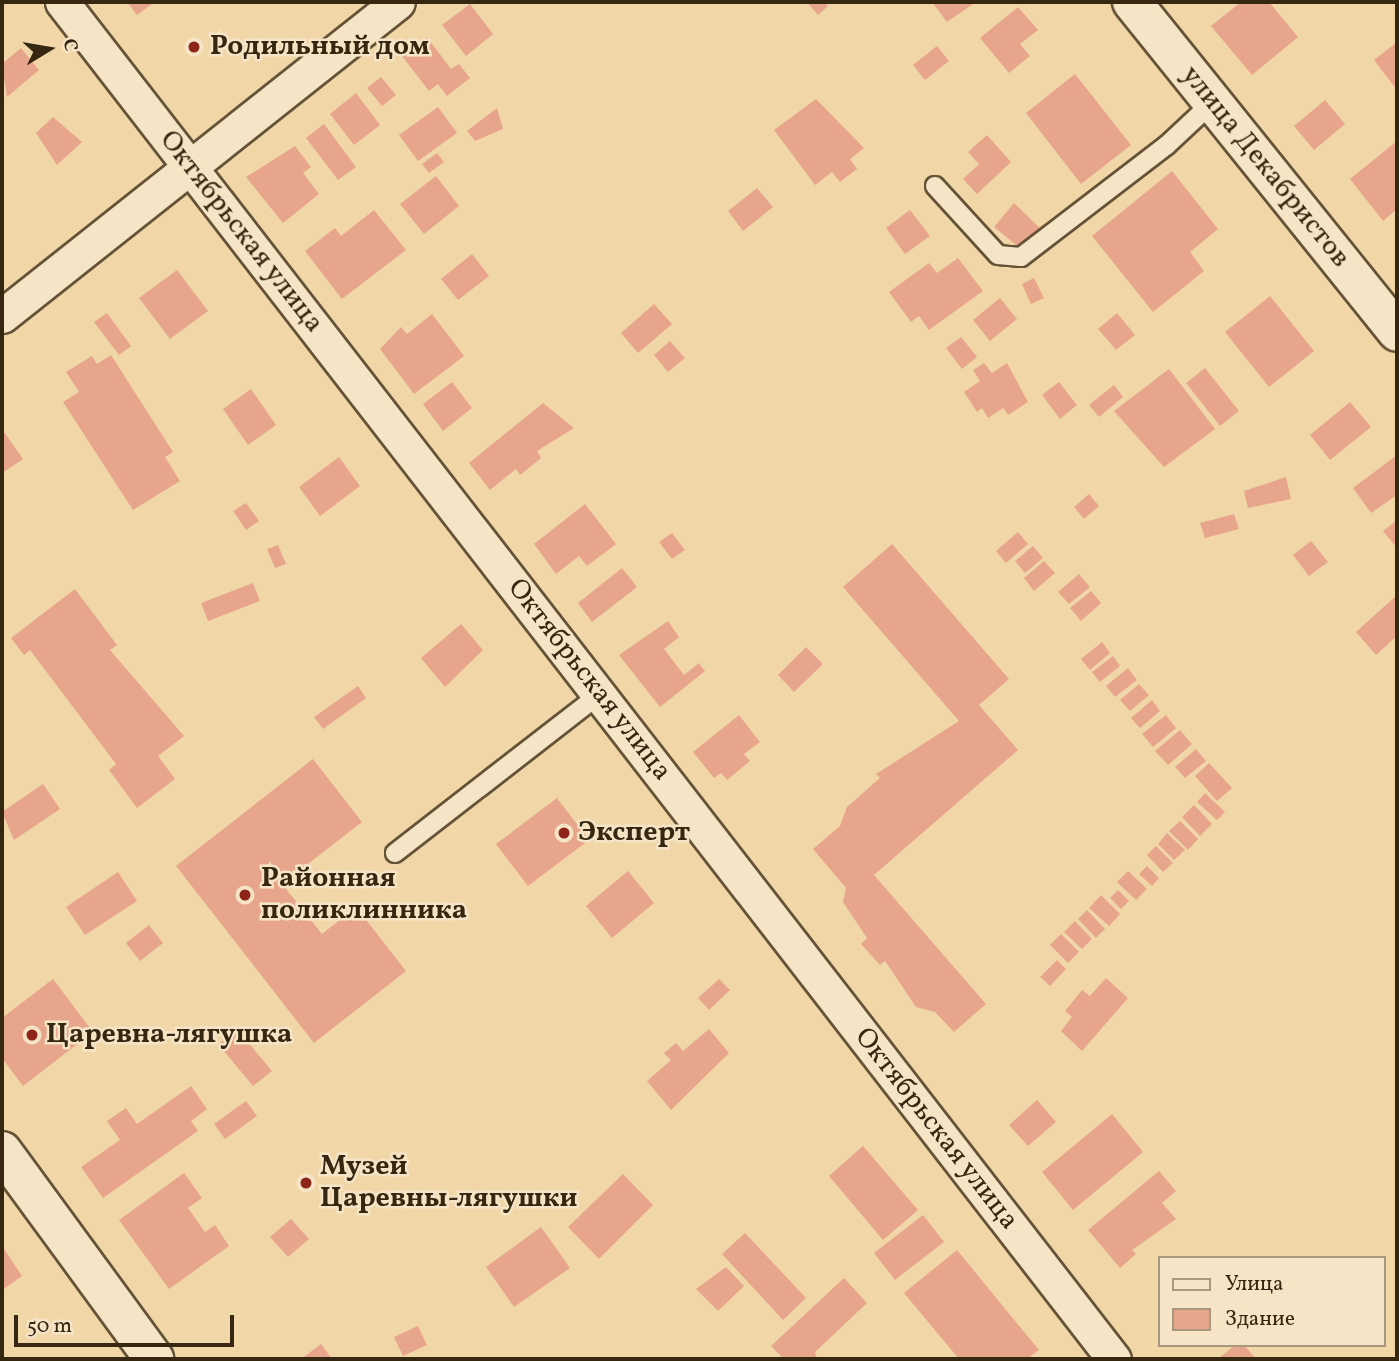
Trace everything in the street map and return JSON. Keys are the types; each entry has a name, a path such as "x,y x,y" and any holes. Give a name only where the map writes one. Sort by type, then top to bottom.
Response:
{"street":[{"name":"Октябрьская улица","path":"62,2 1114,1359"},
{"path":"2,316 192,169 398,2"},
{"name":"улица Декабристов","path":"1132,2 1397,332"},
{"path":"2,1152 154,1359"}],"lane":[{"path":"935,186 998,255 1021,257 1167,145 1213,102"},
{"path":"395,853 600,694"}],"building":[{"path":"127,2 155,2 137,15"},
{"path":"807,2 825,2 828,6 818,15"},
{"path":"932,2 976,2 947,22"},
{"path":"1241,2 1269,2 1298,37 1252,75 1211,26"},
{"path":"470,4 493,34 466,56 442,25"},
{"path":"1018,7 1038,30 1020,44 1030,56 1009,73 980,38"},
{"path":"427,37 451,69 459,64 470,78 447,96 438,84 429,91 402,56"},
{"path":"1397,42 1397,90 1374,60"},
{"path":"937,46 949,61 925,80 913,65"},
{"path":"21,48 39,70 7,97 2,64"},
{"path":"1075,74 1131,145 1081,184 1026,113"},
{"path":"381,77 396,95 382,106 367,88"},
{"path":"356,93 380,125 354,145 330,114"},
{"path":"816,99 864,148 850,159 857,169 840,182 832,172 815,185 774,130"},
{"path":"1325,100 1345,124 1314,150 1294,126"},
{"path":"438,107 457,133 418,161 399,135"},
{"path":"497,108 503,129 475,141 467,131"},
{"path":"53,117 82,142 57,165 36,133"},
{"path":"324,124 356,167 338,180 306,138"},
{"path":"987,135 1011,162 977,194 963,179 979,164 968,152"},
{"path":"1397,141 1397,209 1383,221 1350,179"},
{"path":"295,146 311,167 303,173 319,194 283,223 246,177"},
{"path":"437,153 444,162 429,173 422,164"},
{"path":"1172,171 1218,229 1190,252 1204,271 1153,312 1092,236"},
{"path":"436,176 459,206 424,234 400,204"},
{"path":"757,188 773,207 743,231 728,211"},
{"path":"1014,203 1042,230 1020,248 994,227"},
{"path":"374,210 406,250 342,299 305,251 335,228 341,236"},
{"path":"910,210 930,236 905,254 886,228"},
{"path":"472,254 489,276 458,300 441,279"},
{"path":"958,258 983,291 929,330 919,316 911,322 889,292 929,263 937,273"},
{"path":"177,270 208,311 170,339 139,298"},
{"path":"1034,278 1044,298 1031,304 1022,284"},
{"path":"1270,296 1314,351 1269,387 1225,332"},
{"path":"1000,298 1017,319 990,341 973,320"},
{"path":"654,304 672,324 638,353 621,333"},
{"path":"107,313 131,346 119,355 94,322"},
{"path":"1117,313 1135,335 1116,350 1098,329"},
{"path":"432,314 464,356 414,394 380,349 401,327 407,334"},
{"path":"961,337 977,357 962,369 946,348"},
{"path":"670,341 685,358 668,372 654,355"},
{"path":"111,355 173,452 165,457 180,481 133,510 63,402 79,392 66,372 92,356 97,364"},
{"path":"984,363 992,373 1007,363 1028,402 1008,415 1003,408 988,418 982,408 977,412 964,392 980,381 973,370"},
{"path":"1205,368 1239,411 1220,426 1186,383"},
{"path":"1169,369 1215,429 1164,467 1114,411"},
{"path":"452,382 472,408 443,431 423,404"},
{"path":"1059,382 1077,405 1060,419 1042,395"},
{"path":"1114,385 1123,397 1099,417 1089,405"},
{"path":"251,389 276,425 248,445 223,409"},
{"path":"1350,402 1371,427 1330,460 1310,435"},
{"path":"543,403 574,428 537,451 541,458 520,475 516,469 490,490 469,463"},
{"path":"2,429 23,459 2,473"},
{"path":"1397,455 1397,495 1371,513 1353,488"},
{"path":"339,457 360,486 320,516 299,487"},
{"path":"1286,477 1291,499 1248,508 1244,491"},
{"path":"1089,494 1099,506 1084,519 1074,507"},
{"path":"246,503 259,521 246,530 233,511"},
{"path":"585,504 616,544 587,566 579,556 556,574 534,544"},
{"path":"1234,514 1239,529 1205,538 1200,523"},
{"path":"1397,520 1397,548 1383,531"},
{"path":"1018,532 1028,544 1006,563 996,551"},
{"path":"672,533 685,550 672,559 659,542"},
{"path":"1311,541 1328,562 1309,576 1293,555"},
{"path":"892,544 1009,679 979,705 1018,750 874,875 986,1004 954,1032 935,1012 916,1007 885,961 880,965 861,944 867,938 843,902 846,888 813,849 840,826 847,807 880,778 876,774 959,721 843,587"},
{"path":"278,545 286,564 275,568 267,549"},
{"path":"1033,546 1043,558 1025,573 1015,561"},
{"path":"1044,561 1055,573 1034,591 1024,578"},
{"path":"622,568 637,587 592,622 578,603"},
{"path":"1079,574 1090,587 1069,604 1058,592"},
{"path":"253,583 260,601 208,621 201,603"},
{"path":"75,589 117,645 110,650 184,736 158,756 175,779 137,808 109,770 116,764 30,650 24,655 11,638"},
{"path":"1091,591 1101,603 1081,621 1070,608"},
{"path":"1397,595 1397,636 1376,655 1356,632"},
{"path":"668,621 679,637 664,649 684,675 699,663 705,671 660,707 619,655"},
{"path":"461,624 483,650 445,687 421,658"},
{"path":"1102,642 1110,653 1090,670 1081,659"},
{"path":"806,647 823,664 794,692 778,675"},
{"path":"1113,656 1120,666 1100,682 1092,672"},
{"path":"1128,668 1137,680 1115,697 1106,686"},
{"path":"1139,684 1149,695 1130,711 1120,700"},
{"path":"358,686 366,698 323,729 314,717"},
{"path":"1152,700 1160,711 1140,728 1131,718"},
{"path":"739,715 760,742 744,754 750,761 727,780 721,773 714,778 693,752"},
{"path":"1166,715 1176,728 1153,747 1142,734"},
{"path":"1180,730 1192,744 1168,765 1155,751"},
{"path":"1196,749 1206,761 1185,778 1175,767"},
{"name":"Районная поликлинника","path":"313,759 362,822 282,884 322,934 356,907 406,971 314,1043 176,866"},
{"path":"1209,763 1232,788 1217,801 1195,776"},
{"path":"43,784 60,809 14,840 2,812"},
{"path":"1205,793 1225,812 1217,820 1197,802"},
{"path":"557,798 589,840 528,886 496,844"},
{"path":"1194,805 1212,824 1200,836 1182,817"},
{"path":"1180,821 1198,839 1188,850 1169,831"},
{"path":"1167,833 1185,850 1174,860 1158,844"},
{"path":"1156,846 1173,863 1163,872 1147,855"},
{"path":"1147,866 1159,878 1152,886 1139,874"},
{"path":"628,871 654,903 612,938 586,906"},
{"path":"1128,871 1147,889 1136,900 1117,882"},
{"path":"118,872 137,901 85,935 66,907"},
{"path":"1118,890 1129,901 1121,909 1110,898"},
{"path":"1101,895 1120,914 1109,926 1089,908"},
{"path":"1087,910 1105,929 1096,938 1078,919"},
{"path":"1075,921 1092,939 1082,949 1064,932"},
{"path":"149,925 163,943 140,961 126,943"},
{"path":"1061,934 1079,952 1068,963 1050,945"},
{"path":"1057,960 1066,969 1050,986 1040,977"},
{"path":"1106,978 1128,998 1082,1051 1061,1031 1072,1017 1065,1011 1082,990 1090,996"},
{"path":"53,979 93,1032 23,1086 2,1058 2,1018"},
{"path":"719,979 730,990 709,1010 698,998"},
{"path":"237,1029 272,1071 253,1086 218,1044"},
{"path":"709,1029 729,1053 671,1110 647,1081 671,1060 664,1053 676,1043 683,1051"},
{"path":"191,1086 207,1109 191,1121 198,1131 103,1198 81,1167 120,1140 107,1121 126,1108 137,1124"},
{"path":"1037,1100 1056,1122 1028,1146 1009,1125"},
{"path":"246,1101 257,1116 225,1139 214,1124"},
{"path":"1112,1114 1143,1152 1073,1210 1042,1172"},
{"path":"863,1146 918,1210 883,1240 829,1176"},
{"path":"1159,1171 1176,1191 1162,1203 1176,1219 1132,1250 1136,1254 1120,1268 1088,1230"},
{"path":"184,1173 202,1198 188,1208 205,1232 215,1225 229,1246 169,1289 119,1220"},
{"path":"623,1174 653,1205 599,1259 568,1227"},
{"path":"923,1215 944,1242 895,1280 874,1253"},
{"path":"291,1219 309,1239 288,1257 270,1237"},
{"path":"541,1227 570,1268 514,1307 486,1267"},
{"path":"745,1233 806,1298 783,1320 722,1254"},
{"path":"2,1246 22,1276 2,1290"},
{"path":"957,1250 1039,1350 1027,1359 959,1359 904,1293"},
{"path":"726,1267 744,1286 718,1311 696,1289"},
{"path":"844,1278 867,1303 815,1352 817,1359 784,1359 771,1346"},
{"path":"418,1326 427,1345 403,1356 394,1337"},
{"path":"321,1344 332,1359 301,1359"},
{"path":"1233,1347 1246,1347 1256,1359 1218,1359"}],"place":[{"name":"Родильный дом","path":"194,47"},
{"name":"Эксперт","path":"564,833"},
{"name":"Районная поликлинника","path":"245,895"},
{"name":"Царевна-лягушка","path":"32,1035"},
{"name":"Музей Царевны-лягушки","path":"306,1183"}]}
